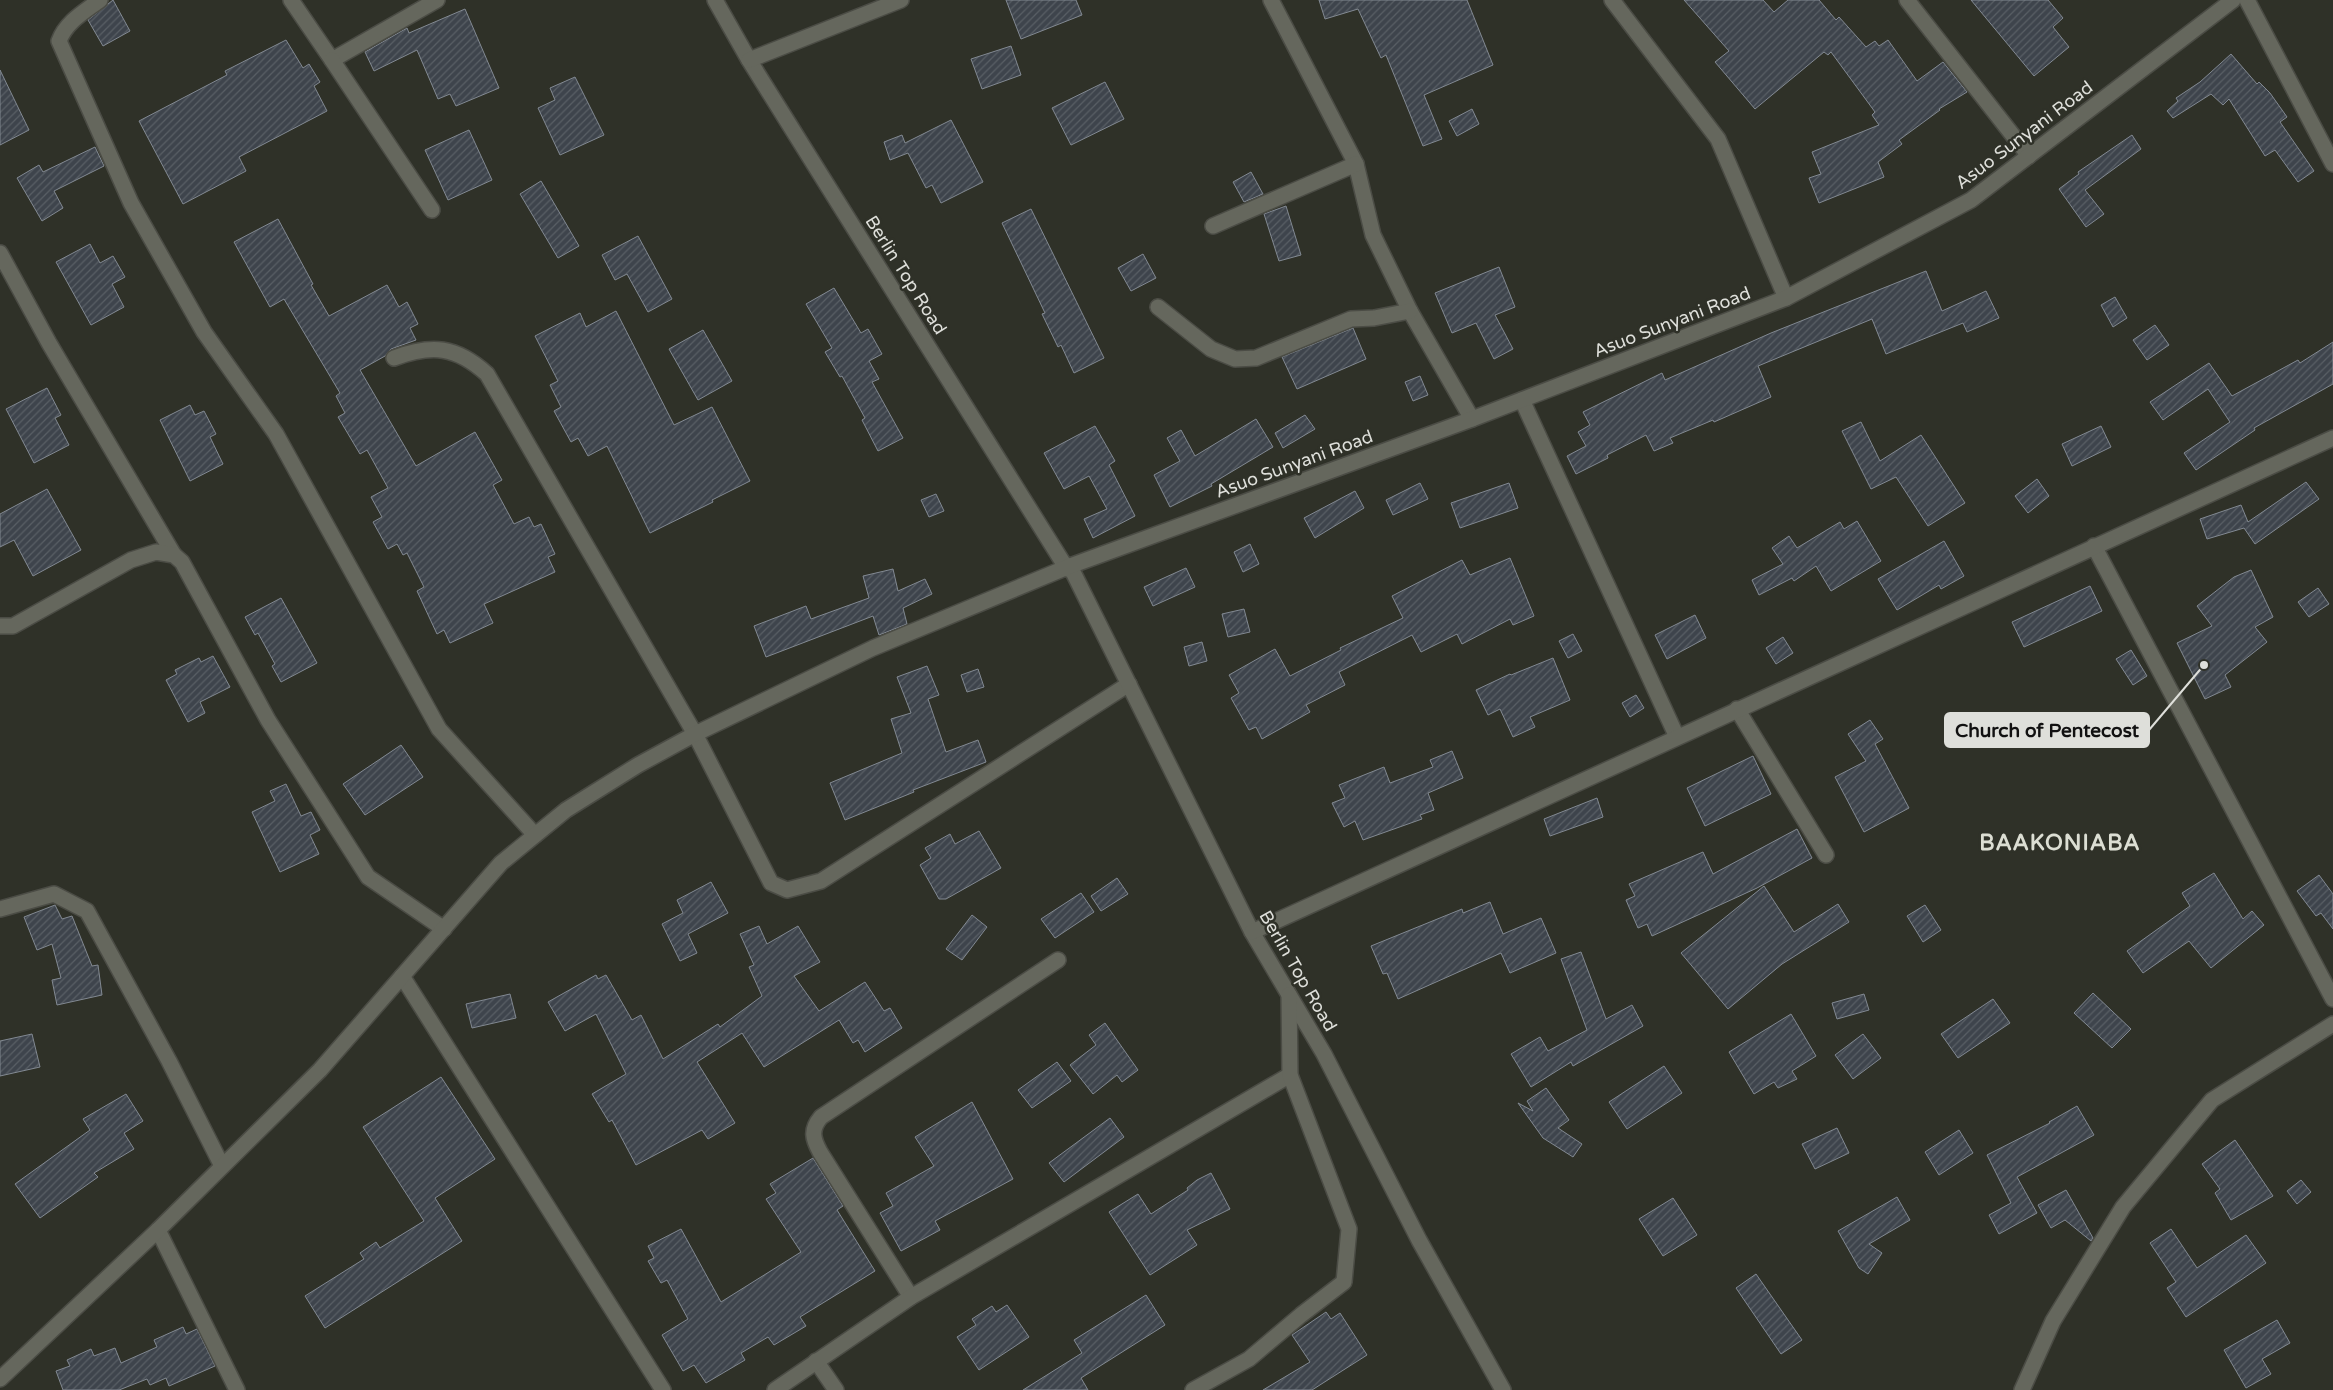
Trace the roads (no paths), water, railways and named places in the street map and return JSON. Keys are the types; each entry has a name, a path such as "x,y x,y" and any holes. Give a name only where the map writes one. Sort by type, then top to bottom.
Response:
{"street":[{"path":"100,0 70,22 62,32 59,41 131,203 204,332 276,434 439,729 535,836"},
{"path":"291,0 432,210"},
{"path":"332,60 437,0"},
{"name":"Berlin Top Road","path":"715,0 749,60 1069,567 1252,932 1324,1054 1419,1240 1503,1390"},
{"path":"749,60 901,0"},
{"path":"1271,0 1356,164 1373,235 1410,311 1472,419"},
{"path":"1612,0 1718,138 1786,298"},
{"path":"1908,0 2029,156"},
{"name":"Asuo Sunyani Road","path":"0,1378 158,1230 320,1070 501,863 574,805 638,765 695,734 872,648 1069,567 1472,419 1786,298 1971,200 2233,0"},
{"path":"2248,0 2333,164"},
{"path":"1213,226 1356,164"},
{"path":"0,253 49,343 174,555 182,562 268,720 368,877 444,929"},
{"path":"1158,307 1211,349 1235,359 1256,358 1351,319 1374,318 1410,311"},
{"path":"394,358 415,350 437,349 458,354 472,361 487,374 695,734 772,884 787,890 821,881 1129,684"},
{"path":"1522,400 1677,737"},
{"path":"1252,932 2333,438"},
{"path":"2094,546 2333,999"},
{"path":"0,626 13,626 131,560 156,552 174,555"},
{"path":"1737,710 1826,855"},
{"path":"0,910 54,894 87,911 156,1037 222,1166"},
{"path":"911,1296 820,1152 813,1139 814,1125 821,1117 1058,960"},
{"path":"402,976 663,1390"},
{"path":"1193,1390 1249,1360 1301,1315 1344,1282 1349,1229 1290,1075 1288,993"},
{"path":"2022,1390 2053,1321 2122,1207 2212,1100 2333,1024"},
{"path":"775,1390 911,1296 1290,1075"},
{"path":"158,1230 237,1390"},
{"path":"816,1361 836,1390"}],"place":[{"name":"Church of Pentecost","path":"2204,665"}],"district":[{"name":"BAAKONIABA","path":"2060,842"}]}
